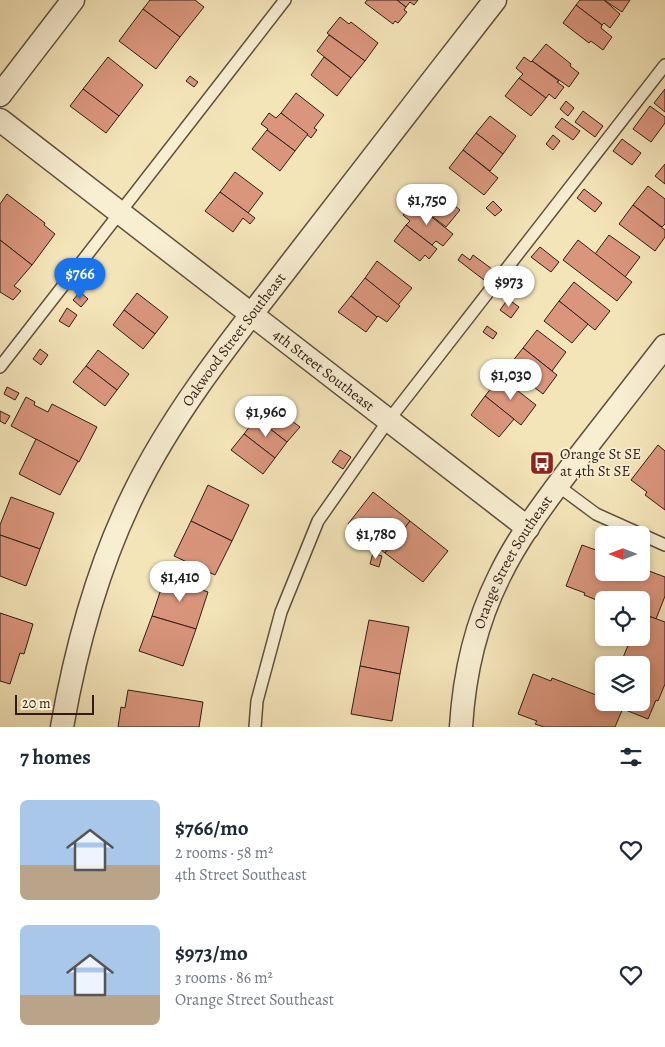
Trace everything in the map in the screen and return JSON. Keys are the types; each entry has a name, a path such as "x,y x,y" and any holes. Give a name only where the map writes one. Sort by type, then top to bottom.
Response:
{"street":[{"path":"0,95 73,0"},
{"name":"Oakwood Street Southeast","path":"62,727 67,697 84,628 110,548 134,493 177,415 251,315 495,0"},
{"name":"4th Street Southeast","path":"0,120 528,528"},
{"name":"Orange Street Southeast","path":"460,727 469,668 481,622 498,578 511,554 557,485 665,346"}],"lane":[{"path":"0,367 286,0"},
{"path":"255,727 257,700 281,612 318,521 388,421 665,64"},
{"path":"557,485 596,514 665,545"}],"building":[{"path":"150,0 195,0 204,7 180,37 143,9"},
{"path":"367,0 397,0 406,7 404,10 407,12 398,23 395,21 393,24 365,3"},
{"path":"397,0 418,0 414,5 410,2 406,7"},
{"path":"580,0 604,0 620,14 610,28 604,23 602,25 576,5"},
{"path":"604,0 630,0 622,12"},
{"path":"576,5 602,25 601,28 612,37 603,50 591,41 589,43 563,23"},
{"path":"143,9 180,37 156,69 119,41"},
{"path":"340,17 349,24 351,22 378,43 365,61 327,33"},
{"path":"329,35 365,61 351,78 317,51"},
{"path":"546,44 579,73 569,87 532,61"},
{"path":"108,57 143,85 119,116 83,89"},
{"path":"324,57 351,78 337,96 311,75"},
{"path":"524,57 559,81 557,82 564,87 555,99 549,94 546,98 519,78 523,74 516,68"},
{"path":"190,76 198,82 194,87 186,81"},
{"path":"519,78 546,98 531,116 505,96"},
{"path":"83,89 119,116 106,133 70,106"},
{"path":"665,89 665,112 654,103"},
{"path":"296,93 324,115 314,128 317,130 311,138 281,113"},
{"path":"566,101 574,108 568,116 560,109"},
{"path":"650,106 665,117 665,123 651,142 633,129"},
{"path":"583,111 603,126 595,137 575,122"},
{"path":"269,113 276,118 281,113 308,134 295,151 261,124"},
{"path":"490,116 516,136 503,154 476,133"},
{"path":"562,118 580,131 573,140 555,127"},
{"path":"267,130 295,151 280,171 252,149"},
{"path":"476,133 503,154 490,171 463,150"},
{"path":"553,135 560,141 553,150 546,144"},
{"path":"622,139 641,153 632,165 613,151"},
{"path":"463,150 498,178 484,195 449,168"},
{"path":"665,164 665,184 655,176"},
{"path":"235,172 263,193 248,213 220,192"},
{"path":"648,186 665,199 665,224 662,227 633,205"},
{"path":"434,189 460,210 446,227 420,207"},
{"path":"584,189 602,203 595,212 577,198"},
{"path":"220,192 255,218 250,224 243,218 233,232 205,211"},
{"path":"7,194 45,223 44,225 55,234 32,265 0,240 0,204"},
{"path":"493,201 502,210 495,216 486,208"},
{"path":"413,202 453,234 443,246 436,241 432,245 406,225 410,221 403,215"},
{"path":"633,205 665,230 665,237 655,251 619,224"},
{"path":"406,225 437,249 429,259 425,255 420,261 394,241"},
{"path":"609,235 640,257 625,277 595,254"},
{"path":"0,240 32,265 14,286 21,291 13,300 0,292"},
{"path":"578,240 632,282 617,301 563,260"},
{"path":"540,247 559,262 551,272 531,257"},
{"path":"462,254 470,260 473,255 492,269 484,280 458,260"},
{"path":"377,261 412,288 398,305 365,278"},
{"path":"365,278 400,306 387,322 377,317 351,296"},
{"path":"574,282 610,311 595,330 559,301"},
{"path":"80,292 88,299 81,307 73,300"},
{"path":"137,293 168,317 155,334 124,310"},
{"path":"351,296 377,317 366,332 338,312"},
{"path":"508,299 519,307 511,318 500,310"},
{"path":"559,301 588,324 572,343 544,321"},
{"path":"67,308 77,315 69,327 59,321"},
{"path":"124,310 155,334 143,349 113,325"},
{"path":"487,326 497,333 493,339 483,332"},
{"path":"537,330 566,352 552,371 523,348"},
{"path":"523,348 557,375 543,394 508,367"},
{"path":"40,349 48,355 41,365 33,359"},
{"path":"98,350 129,374 117,390 86,366"},
{"path":"488,362 496,368 491,375 483,368"},
{"path":"86,366 117,390 105,406 73,382"},
{"path":"500,377 536,405 521,425 485,396"},
{"path":"7,387 19,393 15,400 4,394"},
{"path":"485,396 514,419 499,437 471,415"},
{"path":"26,397 35,402 34,405 48,412 52,404 97,427 79,462 11,426"},
{"path":"268,403 300,427 287,442 256,418"},
{"path":"0,411 10,416 5,424 0,421"},
{"path":"256,418 287,442 275,458 244,434"},
{"path":"244,434 275,458 263,474 231,450"},
{"path":"36,439 78,461 60,495 19,474"},
{"path":"658,445 665,451 665,510 645,495 647,492 631,480"},
{"path":"340,450 351,457 343,469 332,462"},
{"path":"208,485 249,505 232,541 191,521"},
{"path":"373,492 410,521 385,553 348,524"},
{"path":"11,497 54,513 40,549 0,535 0,525"},
{"path":"191,521 232,541 215,575 174,556"},
{"path":"410,521 448,551 423,582 385,553"},
{"path":"0,535 40,549 26,586 0,576"},
{"path":"582,545 595,550 595,581 650,581 650,571 665,577 665,596 656,619 650,617 650,591 595,591 595,599 584,595 585,593 566,586"},
{"path":"373,553 382,556 379,567 370,564"},
{"path":"165,577 208,592 196,629 152,616"},
{"path":"0,613 33,624 24,654 20,653 10,684 0,681"},
{"path":"152,616 196,629 183,666 139,651"},
{"path":"650,617 665,622 665,684 648,719 628,711 650,711 650,656 624,656 628,646 650,646"},
{"path":"369,620 409,627 400,674 360,666"},
{"path":"360,666 400,674 392,721 351,714"},
{"path":"533,674 551,681 552,678 595,695 595,711 622,711 615,727 544,727 535,724 537,721 518,714"},
{"path":"128,690 203,702 199,727 118,727 121,707 125,708"}],"place":[{"name":"Orange St SE at 4th St SE","path":"542,463"}]}
